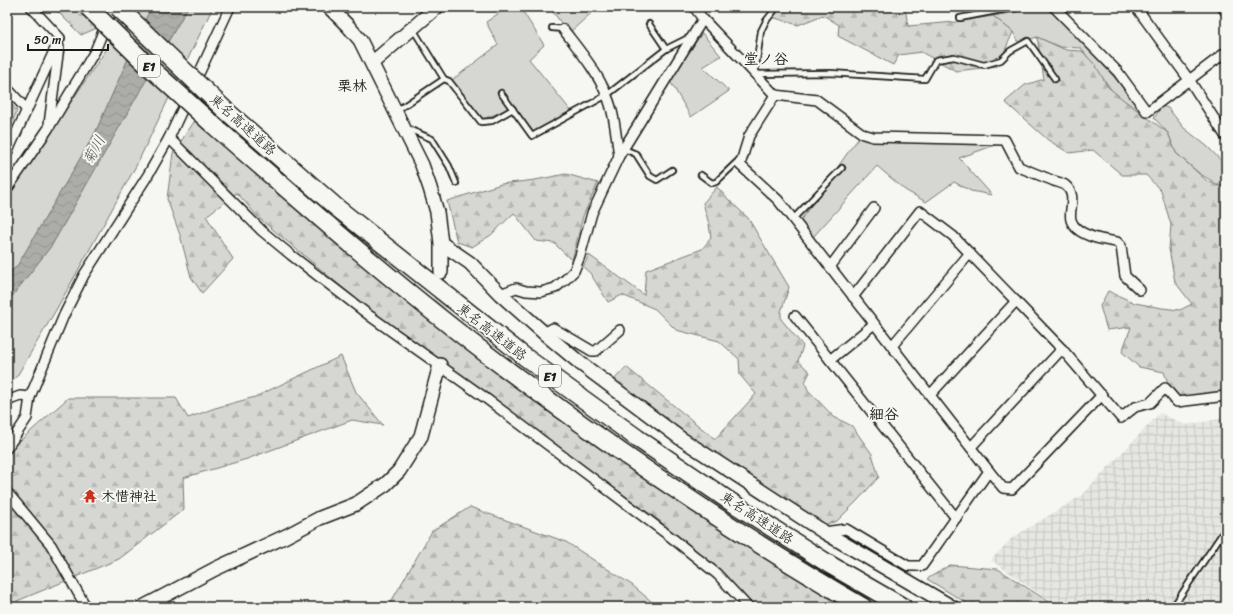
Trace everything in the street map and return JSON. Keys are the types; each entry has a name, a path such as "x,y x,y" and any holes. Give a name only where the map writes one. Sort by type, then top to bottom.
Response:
{"highway":[{"name":"東名高速道路","path":"88,7 145,63 211,123 369,259 508,371 619,451 720,519 821,583 863,607"},
{"name":"東名高速道路","path":"118,7 224,108 336,208 524,358 728,500 832,566 903,607"}],"street":[{"path":"31,7 60,38"},
{"path":"7,189 48,129 95,52 113,7"},
{"path":"7,448 27,418 30,397 64,315 84,275 148,175 169,138 230,7"},
{"path":"329,7 360,40 422,165 437,212 441,243 441,272"},
{"path":"694,7 703,19 775,95 817,100 863,134 873,137 1005,140 1019,167 1065,186 1071,193 1071,220 1079,230 1090,236 1117,242 1121,246 1125,276 1140,290"},
{"path":"1054,7 1118,72 1147,112 1190,81 1226,52"},
{"path":"1136,7 1190,81 1226,137"},
{"path":"372,63 433,8"},
{"path":"500,294 516,288 526,291 541,292 554,288 574,271 580,256 592,213 621,152 703,19"},
{"path":"563,29 598,77 606,95 621,152"},
{"path":"7,153 60,38"},
{"path":"48,129 60,38"},
{"path":"7,88 27,110"},
{"path":"775,95 749,136 740,166 778,200 1003,488 1012,490 1102,395"},
{"path":"169,138 262,230 370,316 567,458 672,538 717,574 748,607"},
{"path":"830,267 874,208"},
{"path":"853,297 920,211 953,236 970,253 1062,348 1121,418 1135,407 1150,403 1165,388 1177,402 1226,396"},
{"path":"441,243 470,263 500,294 580,363 680,438 824,532 952,607"},
{"path":"892,346 970,253"},
{"path":"930,395 1016,301"},
{"path":"795,316 956,518"},
{"path":"830,360 874,324"},
{"path":"544,333 553,328 592,351 596,351 620,330"},
{"path":"971,447 1062,348"},
{"path":"143,607 215,569 286,536 320,518 356,504 386,484 399,471 421,436 440,365"},
{"path":"7,401 20,396 30,397"},
{"path":"824,532 846,529 908,566 922,566 989,471"},
{"path":"7,492 51,545 86,607"}],"lane":[{"path":"777,7 766,21 761,31 755,74 830,73 925,79 936,60 954,57 984,65 1001,60 1010,51 1028,41 1055,79"},
{"path":"960,18 1017,7"},
{"path":"649,24 666,49"},
{"path":"412,28 444,79 448,81 481,122 492,121 512,109"},
{"path":"552,28 563,29"},
{"path":"501,93 532,136 606,95 666,49 693,35"},
{"path":"396,111 444,79"},
{"path":"403,126 432,139 449,166 456,183"},
{"path":"621,152 636,154 650,176 657,180 672,170"},
{"path":"701,175 712,183 716,182 743,157"},
{"path":"792,219 842,168"},
{"path":"1173,607 1226,528"}],"shaded area":[{"path":"1160,413 1185,425 1226,418 1226,607 1058,607 991,560 1012,538 1081,496"}],"green space":[{"path":"53,7 77,7 97,28 81,35"},
{"path":"124,7 213,7 136,166 56,310 17,376 7,385 7,191 38,151 106,50"},
{"path":"508,7 520,7 544,45 529,59 572,112 533,136 513,107 481,120 452,80 498,45 486,22"},
{"path":"549,7 598,7 569,33"},
{"path":"780,7 905,7 908,26 955,22 993,16 1013,32 998,66 956,71 921,52 899,55 893,65 838,36 839,25 823,15 798,25 772,17"},
{"path":"1025,7 1049,7 1115,78 1143,115 1113,92 1081,48 1060,47 1037,37 1019,43 1013,32 993,16 1017,12"},
{"path":"702,33 721,56 703,67 729,91 691,117 670,81"},
{"path":"1037,37 1066,50 1082,51 1096,66 1108,87 1168,133 1176,153 1207,181 1226,189 1226,392 1181,398 1168,383 1164,372 1139,367 1122,352 1131,327 1107,330 1100,306 1108,291 1135,303 1162,308 1180,310 1192,304 1175,282 1169,249 1171,225 1161,191 1146,175 1122,175 1093,150 1069,153 1048,140 1005,102 1025,85 1044,79"},
{"path":"7,99 17,111 7,134"},
{"path":"1162,106 1168,108 1184,128 1208,147 1226,166 1226,189 1200,174 1176,153 1168,133 1154,118"},
{"path":"196,119 520,390 638,474 823,593 837,607 752,607 660,521 379,318 259,218 237,193 206,216 233,259 202,293 191,277 180,235 167,199 173,153"},
{"path":"885,137 998,144 959,158 992,195 971,191 954,182 926,202 905,190 877,166 813,237 800,221 851,148 859,138"},
{"path":"566,174 598,183 583,216 572,261 554,243 536,241 514,213 491,235 472,247 457,242 447,201 501,184 535,180"},
{"path":"717,187 748,218 789,287 781,312 781,319 803,346 798,361 810,372 805,382 808,390 834,417 852,426 872,454 879,477 837,521 823,525 748,477 611,383 626,367 715,439 756,394 740,375 739,359 719,341 676,330 655,309 622,295 608,302 590,273 583,267 589,255 644,295 646,270 702,249 711,238 703,203"},
{"path":"341,356 356,392 383,425 352,420 247,459 183,478 184,509 119,559 17,601 16,607 7,607 7,457 13,447 68,398 176,398 188,418 215,408 255,397"},
{"path":"470,507 566,542 632,585 658,607 388,607 432,531"},
{"path":"950,565 998,569 1057,607 973,607 927,579"}],"water":[{"name":"菊川","path":"151,7 188,7 52,245 7,303 7,275 17,266 95,133"}],"tunnel":[{"path":"440,283 440,365"}],"place":[{"name":"木惜神社","path":"90,496"}],"district":[{"name":"堂ノ谷","path":"766,59"},
{"name":"栗林","path":"352,86"},
{"name":"細谷","path":"884,414"}]}
